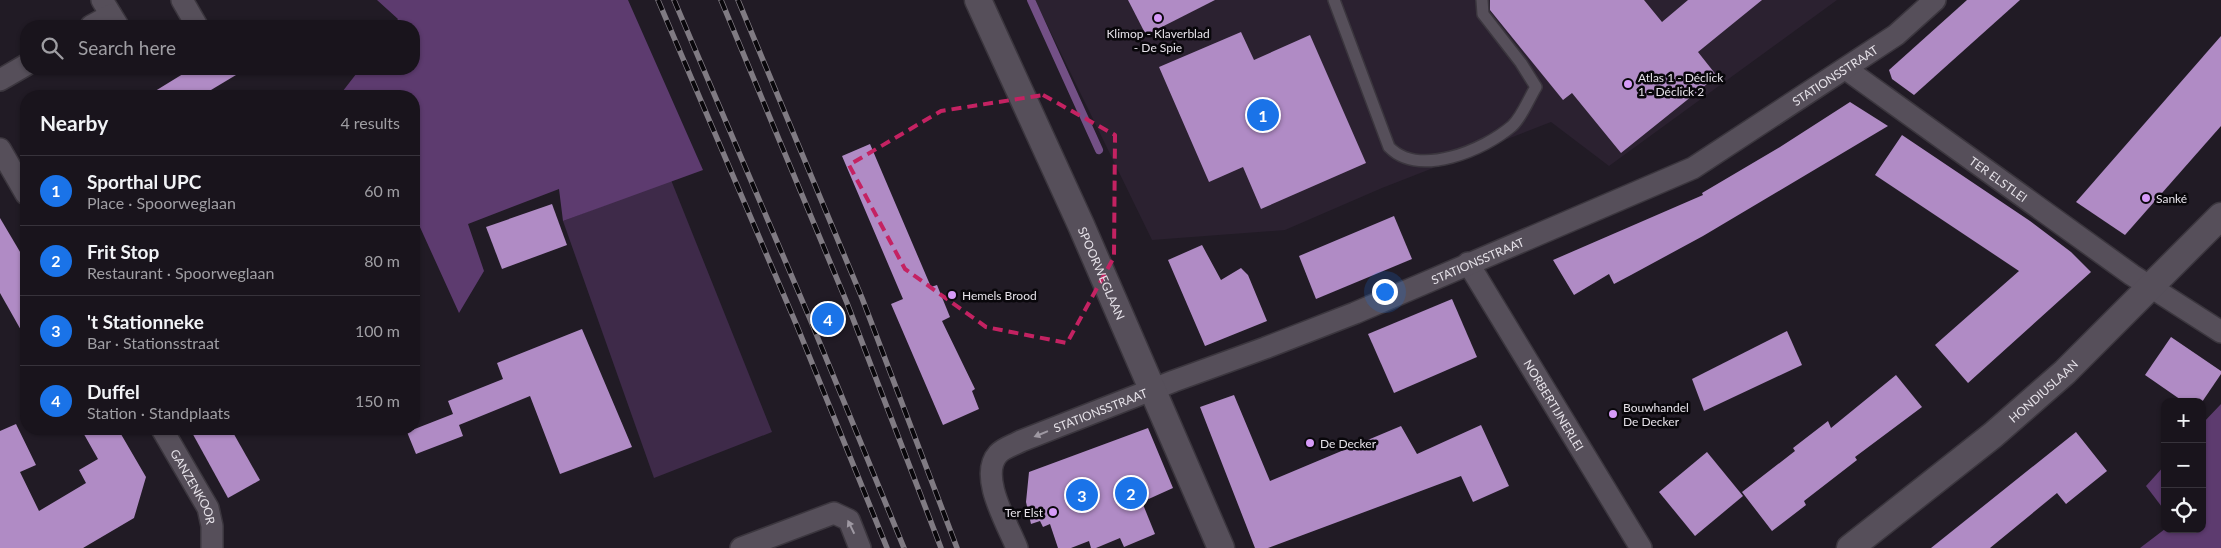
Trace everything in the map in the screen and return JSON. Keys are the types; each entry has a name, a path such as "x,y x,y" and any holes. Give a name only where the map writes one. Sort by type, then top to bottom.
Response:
{"street":[{"path":"182,0 194,20"},
{"name":"SPOORWEGLAAN","path":"978,0 1067,193 1221,548"},
{"name":"STATIONSSTRAAT","path":"1017,548 992,487 991,464 998,453 1151,390 1346,316 1468,262 1693,168 1896,35 1935,0"},
{"path":"0,80 20,68"},
{"name":"TER ELSTLEI","path":"1846,68 2132,275 2221,332"},
{"path":"0,149 20,184"},
{"name":"HONDIUSLAAN","path":"1850,548 2022,410 2065,372 2153,287 2221,216"},
{"name":"NORBERTIJNERLEI","path":"1468,262 1641,548"},
{"name":"GANZENKOOR","path":"165,435 208,508 212,526 212,548"},
{"path":"740,548 834,513 849,520 860,548"}],"lane":[{"path":"1334,0 1389,147 1398,156 1429,162 1468,153 1513,125 1536,86 1521,63 1483,14 1482,0"}],"highlighted area":[{"path":"1043,95 1115,135 1114,257 1067,343 986,327 905,269 849,165 941,111"}],"shaded area":[{"path":"377,0 628,0 703,170 563,221 559,189 468,224 484,271 459,313 420,227 420,90 344,90 355,75 420,75 420,20 398,19"},
{"path":"1035,0 1837,0 1609,166 1551,122 1382,188 1285,230 1152,240"},
{"path":"671,180 772,432 654,478 563,221"},
{"path":"2221,404 2221,548 2140,548 2161,532 2206,533 2206,420"},
{"path":"2161,469 2161,506 2146,486"}],"building":[{"name":"Klimop - Klaverblad - De Spie","path":"1128,0 1215,0 1146,35"},
{"name":"Atlas 1 - Déclick 1 - Déclick 2","path":"1490,0 1644,0 1662,22 1688,0 1762,0 1698,52 1717,76 1621,153 1572,93 1563,100 1490,10"},
{"path":"1967,0 2020,0 1914,95 1892,79 1889,70"},
{"path":"1241,32 1254,60 1310,35 1366,163 1261,209 1243,167 1209,182 1159,67"},
{"path":"2221,36 2221,126 2125,235 2076,202"},
{"path":"181,75 236,75 211,90 157,90"},
{"path":"1850,102 1888,126 1703,236 1631,275 1614,284 1609,274 1574,295 1553,260 1703,195 1702,193 1780,147"},
{"path":"1902,135 2030,221 2071,252 2091,272 1968,383 1935,345 2019,271 1875,175"},
{"path":"870,144 931,287 937,285 950,317 942,321 975,389 972,391 979,409 943,425 891,304 903,299 842,156"},
{"path":"552,204 567,245 502,269 486,227"},
{"path":"1394,216 1412,259 1316,299 1299,256"},
{"path":"0,218 20,252 20,328 0,293"},
{"path":"1202,245 1221,280 1241,268 1248,275 1267,321 1205,346 1168,260"},
{"path":"1452,299 1477,357 1394,393 1368,334"},
{"path":"582,329 632,447 560,474 530,396 459,425 463,436 416,454 408,435 420,435 420,427 453,414 448,401 503,379 497,363"},
{"path":"1787,331 1802,365 1704,411 1692,379"},
{"path":"2171,337 2221,371 2221,374 2205,398 2178,398 2145,375"},
{"path":"1896,375 1922,407 1855,457 1857,460 1804,501 1806,505 1772,531 1742,492 1795,451 1793,448 1828,421 1831,428"},
{"path":"1234,395 1270,481 1401,426 1417,454 1481,425 1509,486 1473,502 1461,476 1268,548 1255,548 1200,407"},
{"path":"16,424 36,465 20,472 39,511 86,483 79,470 98,459 84,435 122,435 146,477 134,518 83,548 0,548 0,431"},
{"path":"1148,428 1173,488 1142,502 1155,534 1124,547 1120,538 1096,548 1091,548 1089,541 1071,548 1058,548 1050,524 1043,527 1040,521 1031,524 1026,502 1029,472"},
{"path":"2076,432 2107,471 2066,504 2057,493 1990,548 1931,548"},
{"path":"193,435 234,435 260,480 228,498"},
{"path":"1707,452 1743,496 1695,536 1659,492"}],"waterway":[{"path":"1031,0 1099,150"}],"railway":[{"path":"658,0 797,326 887,548"},
{"path":"674,0 810,319 904,548"},
{"path":"721,0 847,303 941,548"},
{"path":"738,0 862,298 957,548"}],"place":[{"name":"Klimop - Klaverblad - De Spie","path":"1158,18"},
{"name":"Atlas 1 - Déclick 1 - Déclick 2","path":"1628,84"},
{"name":"Sporthal UPC","path":"1263,115"},
{"name":"Sanké","path":"2146,198"},
{"name":"Hemels Brood","path":"952,295"},
{"name":"Duffel","path":"828,319"},
{"name":"Bouwhandel De Decker","path":"1613,414"},
{"name":"De Decker","path":"1310,443"},
{"name":"Frit Stop","path":"1131,493"},
{"name":"'t Stationneke","path":"1082,495"},
{"name":"Ter Elst","path":"1053,512"}]}
